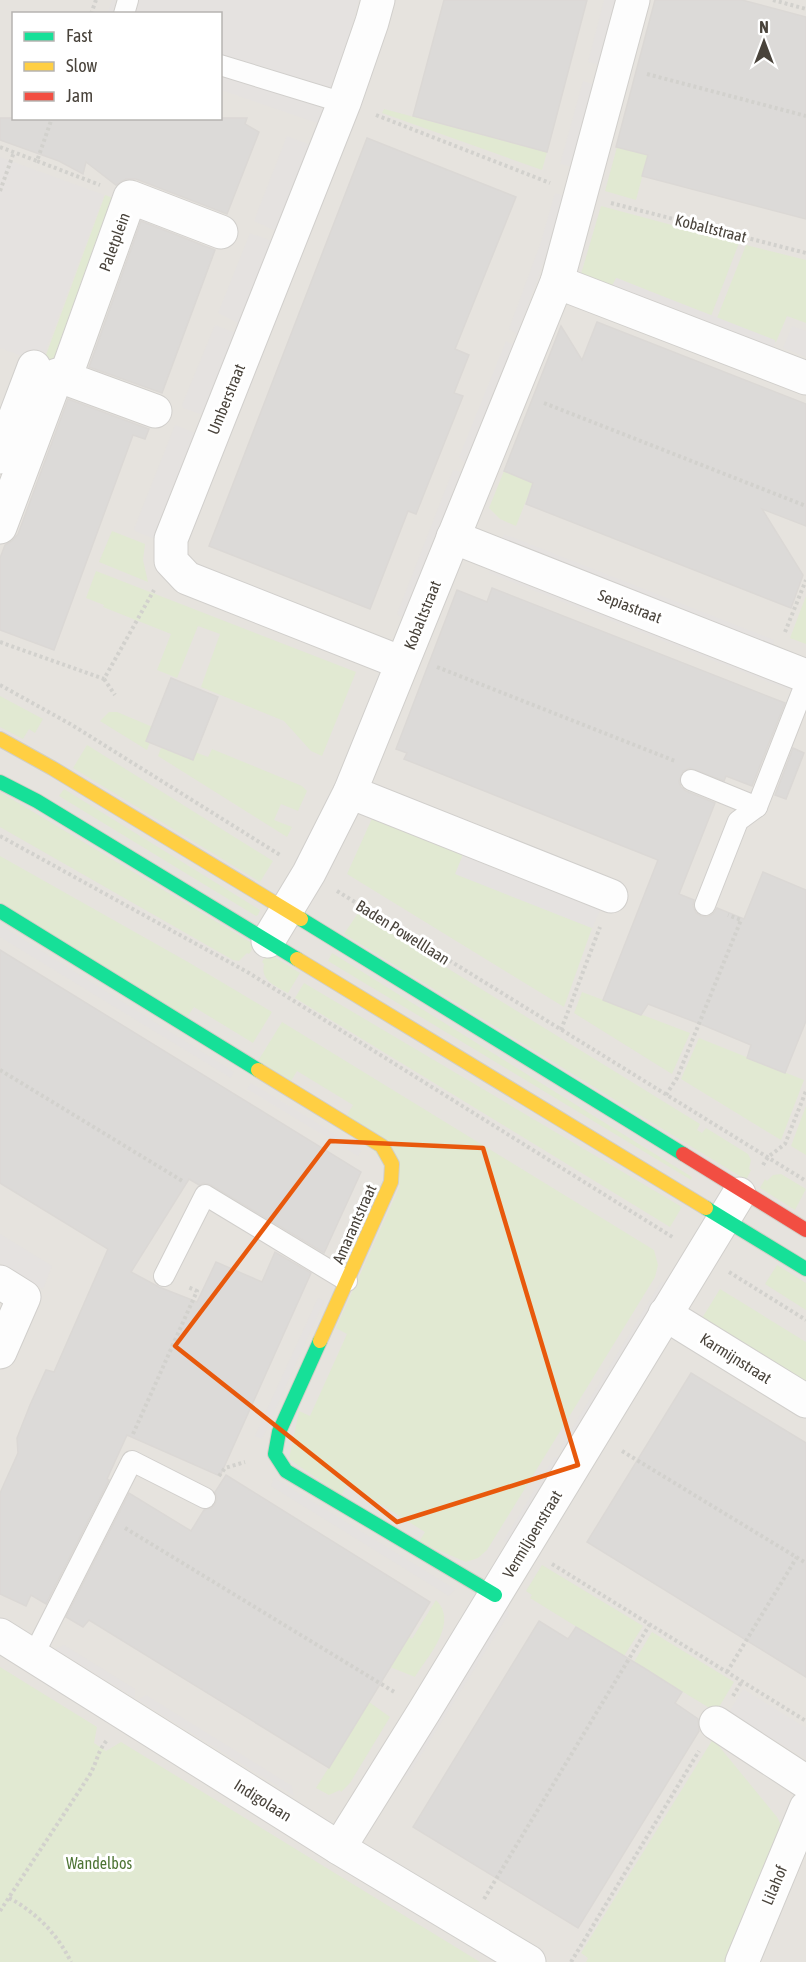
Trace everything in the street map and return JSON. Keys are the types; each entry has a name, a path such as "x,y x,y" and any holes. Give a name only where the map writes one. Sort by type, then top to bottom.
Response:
{"street":[{"name":"Umberstraat","path":"171,561 171,539 175,528 344,102 378,0"},
{"name":"Kobaltstraat","path":"268,941 309,873 350,792 557,282 633,0"},
{"name":"Paletplein","path":"0,527 12,449 46,372 130,197 221,232"},
{"path":"557,282 806,378"},
{"path":"46,372 155,411"},
{"name":"Sepiastraat","path":"453,537 806,676"},
{"path":"171,561 186,578 404,659"},
{"path":"0,739 287,910 806,1230"},
{"path":"0,782 47,807 806,1269"},
{"path":"350,792 611,896"},
{"name":"Amarantstraat","path":"0,911 382,1146 393,1164 391,1182 279,1432 275,1454"},
{"name":"Vermiljoenstraat","path":"339,1848 741,1190"},
{"path":"0,1282 24,1297 0,1352"},
{"name":"Karmijnstraat","path":"665,1314 806,1401"},
{"path":"275,1454 286,1471 495,1595"},
{"name":"Indigolaan","path":"0,1635 339,1848 529,1962"},
{"path":"716,1723 806,1782"},
{"name":"Lilahof","path":"742,1962 806,1808"}],"lane":[{"path":"222,66 344,102"},
{"path":"705,904 738,821 758,807 806,681"},
{"path":"691,780 758,807"},
{"path":"164,1276 205,1195 346,1281"},
{"path":"33,1656 132,1461 205,1498"}],"path":[{"path":"773,0 806,9"},
{"path":"615,65 806,116"},
{"path":"344,102 580,195"},
{"path":"36,161 51,120"},
{"path":"0,147 130,197"},
{"path":"0,191 14,152"},
{"name":"Kobaltstraat","path":"580,195 806,253"},
{"path":"512,391 806,506"},
{"path":"104,679 171,561"},
{"path":"773,663 806,580"},
{"path":"0,642 104,679 115,695"},
{"path":"404,659 695,769 691,780"},
{"name":"Baden Powelllaan","path":"0,685 72,725 806,1181"},
{"path":"0,836 249,973 806,1320"},
{"path":"561,1030 611,896"},
{"path":"666,1095 677,1078 741,920"},
{"path":"0,1070 205,1195"},
{"path":"768,1157 785,1144 806,1091"},
{"path":"132,1461 129,1443 196,1291 164,1276"},
{"path":"593,1434 806,1563"},
{"path":"205,1498 225,1468 275,1454"},
{"path":"104,1515 425,1710"},
{"path":"524,1547 806,1721"},
{"path":"727,1672 797,1557"},
{"path":"468,1926 650,1624"},
{"path":"571,1962 742,1681"},
{"path":"0,1911 89,1776 101,1747 127,1714"},
{"path":"9,1898 20,1904 54,1935 71,1962"}],"highlighted area":[{"path":"330,1141 483,1148 578,1465 397,1522 175,1346"}],"shaded area":[{"path":"0,0 806,0 806,1962 448,1962 0,1686"},
{"path":"112,0 359,0 326,126 222,90 222,12 108,12"},
{"path":"604,0 617,0 600,65 588,62"},
{"path":"583,81 595,85 573,167 560,164"},
{"path":"287,136 308,144 311,142 276,231 254,221"},
{"path":"0,157 104,195 41,363 0,348"},
{"path":"555,193 565,196 517,336 509,329 541,242"},
{"path":"250,233 272,241 240,324 218,313"},
{"path":"616,278 775,340 774,348 612,286"},
{"path":"215,325 236,333 203,415 183,408 182,405"},
{"path":"792,326 806,331 806,357 783,348"},
{"path":"506,341 514,343 466,464 459,457"},
{"path":"175,425 195,433 155,539 134,529"},
{"path":"453,470 463,472 403,618 397,614"},
{"path":"504,534 774,640 773,648 501,541"},
{"path":"491,566 791,684 789,690 489,573"},
{"path":"464,852 602,906 592,928 455,874"},
{"path":"0,925 234,1072 231,1078 0,937"},
{"path":"251,1083 362,1150 358,1156 247,1089"},
{"path":"0,1234 52,1266 43,1289 0,1263"},
{"path":"661,1282 671,1282 565,1455 560,1448"},
{"path":"318,1298 324,1301 262,1439 255,1436"},
{"path":"554,1457 563,1458 508,1547 504,1540"},
{"path":"274,1478 455,1589 449,1596 271,1486"},
{"path":"505,1605 509,1613 408,1776 399,1776"},
{"path":"64,1645 135,1689 135,1698 55,1649"},
{"path":"743,1689 806,1728 806,1759 729,1712"},
{"path":"146,1695 292,1786 294,1796 138,1700"}],"green space":[{"path":"384,109 547,152 542,170 382,113"},
{"path":"617,147 648,155 636,200 605,191"},
{"path":"105,195 121,201 59,369 43,363"},
{"path":"601,206 739,243 711,316 617,278 612,286 581,274"},
{"path":"746,245 806,260 806,323 787,316 776,342 717,318"},
{"path":"504,471 533,483 516,526 500,519 489,508"},
{"path":"112,531 145,544 143,560 148,582 99,562"},
{"path":"96,571 356,672 322,756 311,751 284,721 201,687 220,634 198,626 177,678 157,670 171,634 86,598"},
{"path":"806,596 806,644 790,638"},
{"path":"0,696 43,719 35,733 29,729 23,739 0,727"},
{"path":"109,712 117,712 155,728 147,750 100,721"},
{"path":"164,740 208,757 212,749 302,786 307,791 298,811 281,804 274,820 292,827 287,837 158,756"},
{"path":"87,745 273,861 260,882 73,768"},
{"path":"64,789 260,910 258,915 256,916 59,796"},
{"path":"0,792 255,945 249,954 247,953 239,961 233,960 0,827"},
{"path":"374,814 464,852 456,874 592,928 564,1007 347,874"},
{"path":"0,856 272,1012 253,1043 194,1007 187,1017 0,902"},
{"path":"358,913 700,1124 697,1130 702,1133 706,1128 748,1154 751,1160 749,1169 751,1170 746,1180 344,934"},
{"path":"268,953 300,973 288,993 270,982 264,975 262,962"},
{"path":"332,953 692,1177 691,1180 328,961"},
{"path":"304,983 682,1207 670,1227 295,998"},
{"path":"582,992 690,1033 672,1074 574,1013"},
{"path":"282,1022 654,1250 658,1265 655,1277 487,1550 478,1558 466,1562 419,1542 425,1532 348,1484 341,1495 289,1459 299,1411 310,1416 347,1334 336,1328 400,1186 347,1115 353,1105 297,1071 291,1081 258,1061"},
{"path":"699,1038 804,1080 781,1140 681,1079"},
{"path":"806,1106 806,1155 791,1146"},
{"path":"781,1174 806,1189 795,1210 760,1188 765,1179 767,1181 773,1175"},
{"path":"777,1265 806,1283 806,1310 765,1284"},
{"path":"720,1289 806,1342 806,1397 696,1328"},
{"path":"542,1565 643,1626 624,1656 530,1598 532,1595 526,1591"},
{"path":"436,1600 442,1609 443,1629 415,1677 390,1667 409,1637 412,1639"},
{"path":"652,1632 734,1682 716,1712 634,1662"},
{"name":"Wandelbos","path":"0,1667 97,1727 94,1743 106,1751 121,1742 480,1962 0,1962"},
{"path":"369,1702 390,1717 350,1783 341,1792 340,1790 329,1795 316,1788"},
{"path":"713,1739 777,1817 783,1829 726,1962 586,1962 588,1958 581,1953"}],"building":[{"path":"444,0 587,0 547,152 413,116"},
{"path":"655,0 742,0 806,17 806,219 642,176 648,155 616,147"},
{"path":"0,118 12,118 12,120 222,120 222,118 247,118 245,124 259,132 227,214 136,179 126,179 116,185 86,162 83,174 59,161 0,140"},
{"path":"367,138 516,197 455,349 469,355 454,393 463,396 416,514 408,511 370,609 209,546"},
{"path":"141,221 215,250 162,393 89,367"},
{"path":"597,322 806,404 806,526 762,509 803,575 791,608 526,504 533,483 504,471 561,326 582,360"},
{"path":"68,399 149,429 145,439 133,435 54,650 0,630 0,558 5,545 18,534"},
{"path":"492,588 785,703 752,786 726,776 724,781 690,768 683,771 679,781 681,787 715,803 679,894 694,900 693,906 696,913 701,916 707,917 713,914 717,908 744,919 763,872 806,890 806,1021 785,1073 747,1058 751,1045 703,1025 648,1004 641,1015 603,1000 658,860 404,759 407,753 396,749 457,590 487,602"},
{"path":"171,678 218,697 193,760 146,741"},
{"path":"793,748 804,753 786,799 775,795"},
{"path":"0,950 361,1172 324,1253 211,1185 204,1183 199,1185 189,1179 131,1272 159,1287 197,1302 216,1262 262,1282 275,1252 311,1273 220,1476 127,1435 107,1479 109,1480 46,1604 31,1595 26,1606 0,1594 0,1493 18,1453 17,1438 30,1405 46,1370 54,1372 108,1249 0,1183"},
{"path":"691,1373 806,1443 806,1677 587,1542"},
{"path":"226,1475 430,1602 329,1768 89,1620 83,1627 66,1617 129,1493 191,1531 204,1510 215,1504 217,1498 215,1492"},
{"path":"539,1621 568,1639 576,1627 644,1668 682,1692 675,1703 698,1719 699,1731 578,1928 413,1827"}],"traffic: fast":[{"path":"0,782 37,801 297,959"},
{"path":"0,911 258,1070"},
{"path":"301,919 683,1154"},
{"path":"706,1208 806,1269"},
{"path":"320,1341 279,1432 275,1454 286,1471 495,1595"}],"traffic: slow":[{"path":"0,739 301,919"},
{"path":"297,959 706,1208"},
{"path":"258,1070 382,1146 392,1164 391,1182 320,1341"}],"traffic: jam":[{"path":"683,1154 806,1230"}]}
